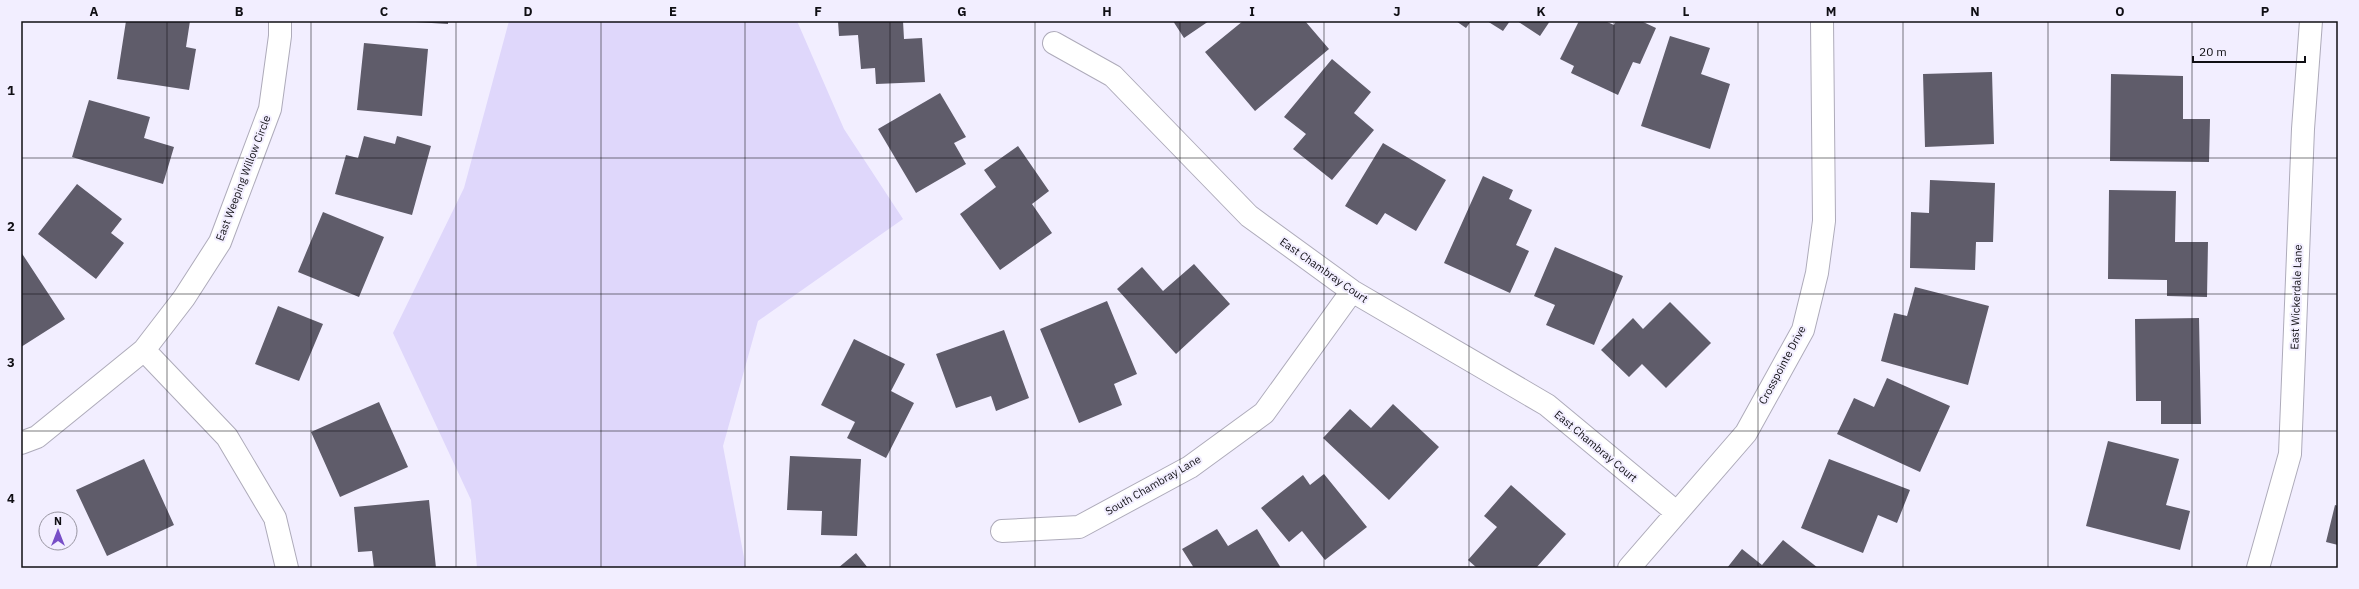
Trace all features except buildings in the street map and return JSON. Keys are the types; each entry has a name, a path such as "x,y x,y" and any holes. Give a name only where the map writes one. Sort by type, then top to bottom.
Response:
{"street":[{"name":"East Weeping Willow Circle","path":"21,443 37,437 144,350 184,298 220,242 270,109 280,36 280,21"},
{"name":"Crosspointe Drive","path":"1629,568 1746,433 1803,330 1817,273 1824,221 1822,21"},
{"path":"2298,21 2312,21"},
{"name":"East Wickerdale Lane","path":"2258,568 2290,454 2303,129 2312,21"},
{"name":"East Chambray Court","path":"1054,43 1113,76 1249,216 1352,292 1547,405 1676,512"},
{"name":"South Chambray Lane","path":"1002,531 1079,527 1190,467 1264,413 1352,292"},
{"path":"144,350 227,438 275,518 287,568"}],"shaded area":[{"path":"509,21 797,21 844,129 903,219 758,321 723,446 746,568 477,568 471,500 393,333 464,188"}]}
